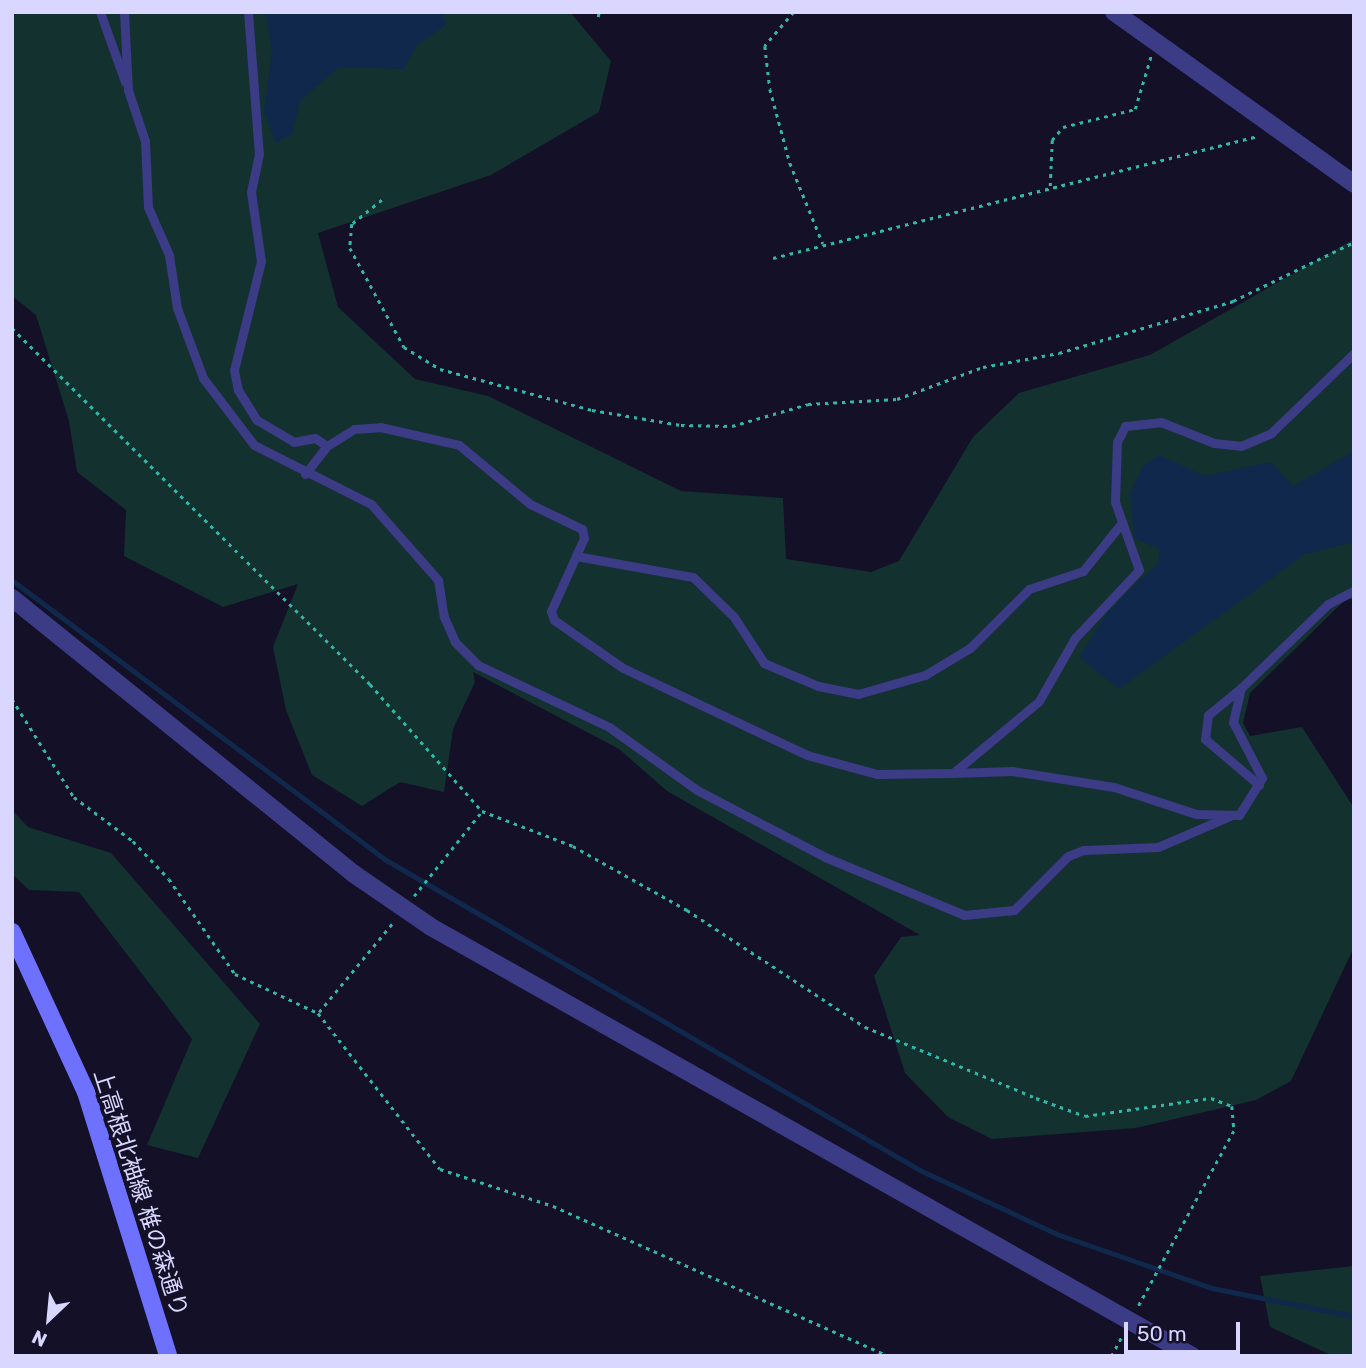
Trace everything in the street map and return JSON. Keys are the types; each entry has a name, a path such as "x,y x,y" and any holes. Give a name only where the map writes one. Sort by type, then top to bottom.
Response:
{"main road":[{"name":"上高根北袖線 椎の森通り","path":"12,932 86,1092 168,1356"}],"street":[{"path":"1114,12 1274,132 1354,184"},
{"path":"12,598 354,874 405,907 778,1127 1192,1356"}],"lane":[{"path":"100,12 145,141 148,207 169,255 177,308 203,378 254,445 305,474 371,504 439,580 456,642 478,665 609,727 697,790 825,858 865,869 900,893 964,915 1014,910 1069,856 1084,850 1158,847 1232,815"},
{"path":"124,12 128,90"},
{"path":"248,12 259,154 251,192 261,261 239,332 237,390 269,432 327,446"},
{"path":"953,773 1039,701 1075,638 1133,580 1139,560 1120,525 1117,442 1125,426 1161,422 1214,443 1241,446 1271,433 1354,353"},
{"path":"305,474 327,446 354,429 380,427 458,446 530,504 582,529 576,556 551,611 554,620 623,668 807,755 877,774 1012,771 1114,787 1171,808 1239,815 1259,785 1256,761 1233,722 1241,688"},
{"path":"576,556 693,577 734,617 764,663 817,686 858,694 925,675 970,648 1029,589 1083,571 1120,525"},
{"path":"1259,785 1205,739 1208,715 1241,688 1328,604 1354,591"}],"path":[{"path":"793,12 765,46 770,89 790,163 823,244"},
{"path":"1051,187 1052,140 1063,127 1135,109 1156,44"},
{"path":"773,258 1274,132"},
{"path":"382,200 352,223 350,248 404,347 440,369 592,410 681,425 732,426 808,404 897,399 983,366 1035,359 1233,301 1354,242"},
{"path":"12,328 370,684 482,811 573,846 676,903 865,1027 1036,1098 1085,1116 1211,1098 1232,1106 1234,1131 1111,1356"},
{"path":"12,699 74,797 134,841 169,879 235,974 318,1013 440,1169 553,1206 889,1356"},
{"path":"318,1013 482,811"}],"green space":[{"path":"12,12 570,12 611,61 599,112 491,175 318,233 338,307 415,379 488,396 681,491 783,498 786,559 871,572 899,561 973,437 1019,393 1150,355 1354,239 1354,599 1346,599 1250,693 1243,723 1250,736 1302,727 1354,808 1354,947 1291,1081 1256,1100 1136,1128 992,1139 948,1117 905,1073 874,976 901,937 920,935 667,791 619,749 473,672 475,682 453,729 444,792 400,782 362,806 312,775 286,710 273,647 298,584 223,607 124,556 126,510 77,472 69,421 36,315 12,296"},
{"path":"12,810 28,827 111,853 260,1024 198,1158 147,1145 192,1039 79,892 29,890 12,874"},
{"path":"1354,1266 1354,1356 1333,1356 1270,1327 1260,1276"}],"water":[{"path":"265,12 441,12 446,25 417,45 404,69 339,67 300,101 292,134 276,143 264,111 272,49"},
{"path":"1354,451 1354,542 1305,554 1119,689 1079,657 1109,611 1158,563 1160,549 1134,538 1130,494 1143,466 1160,455 1204,476 1271,462 1293,486"}],"waterway":[{"path":"12,580 388,861 920,1170 1057,1234 1212,1288 1354,1316"}]}
